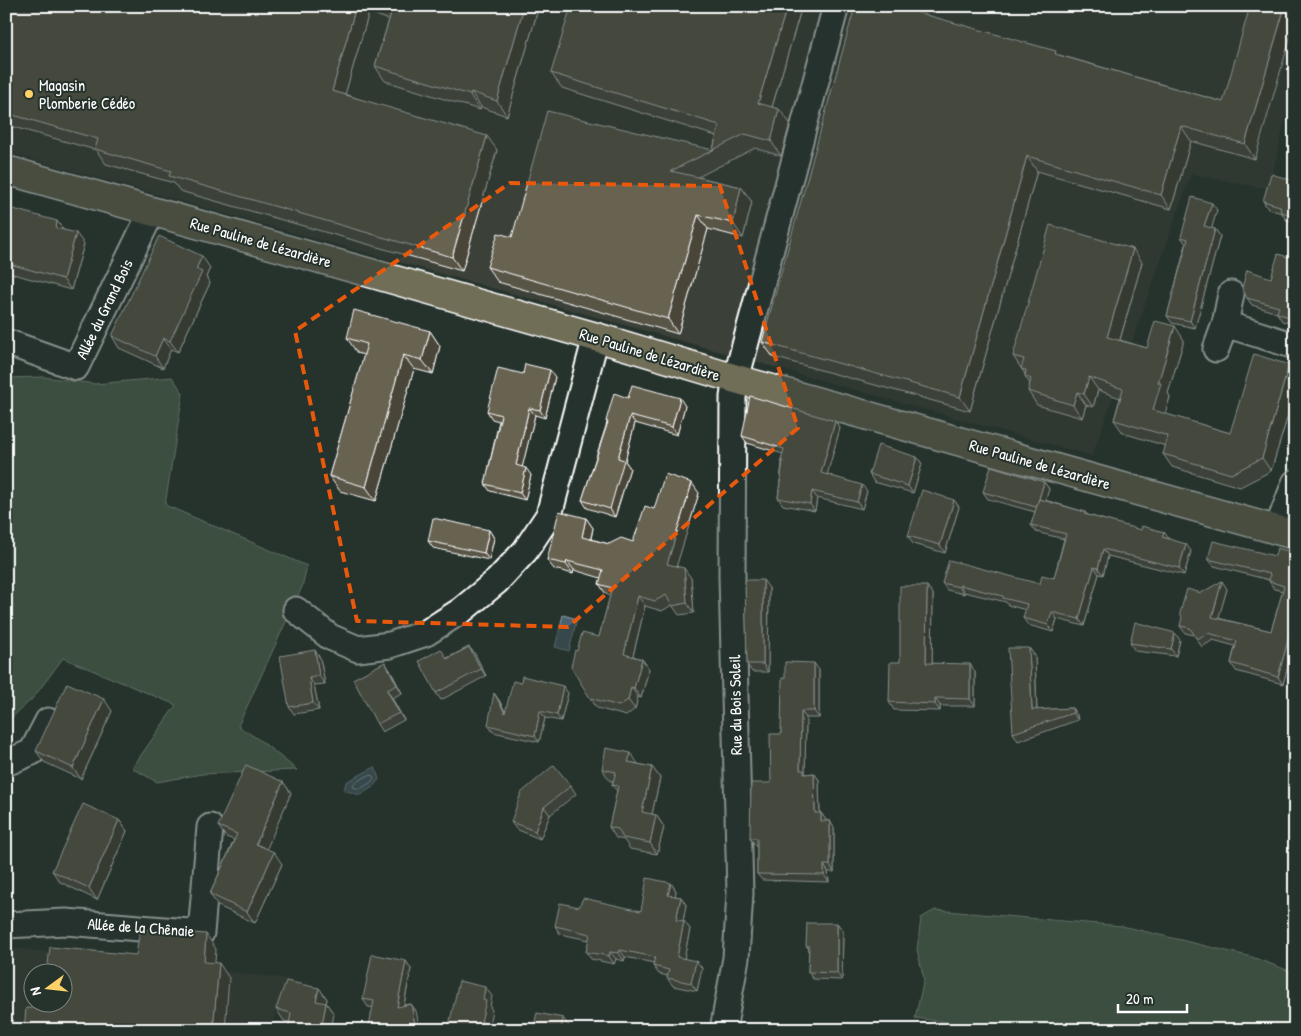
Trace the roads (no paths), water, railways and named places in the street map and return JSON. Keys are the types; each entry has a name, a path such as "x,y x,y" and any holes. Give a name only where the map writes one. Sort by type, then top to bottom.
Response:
{"main road":[{"name":"Rue Pauline de Lézardière","path":"6,170 596,337 736,379 1286,532"}],"street":[{"name":"Rue du Bois Soleil","path":"722,1030 736,958 740,893 732,576 733,406 736,379 836,6"},
{"name":"Allée du Grand Bois","path":"6,342 76,367 152,211"},
{"path":"1216,349 1225,324 1231,294"},
{"path":"1225,324 1295,346"},
{"path":"296,610 330,637 358,649 390,645 426,632 462,610 497,581 525,551 549,516 596,337"},
{"path":"1286,532 1295,483"},
{"path":"6,763 32,752 48,721"},
{"name":"Allée de la Chênaie","path":"6,925 66,922 201,933 210,827"}],"water":[{"path":"563,615 577,619 569,651 555,647"},
{"path":"375,767 379,779 373,787 360,795 344,790 346,782"}],"place":[{"name":"Magasin Plomberie Cédéo","path":"29,94"}]}
